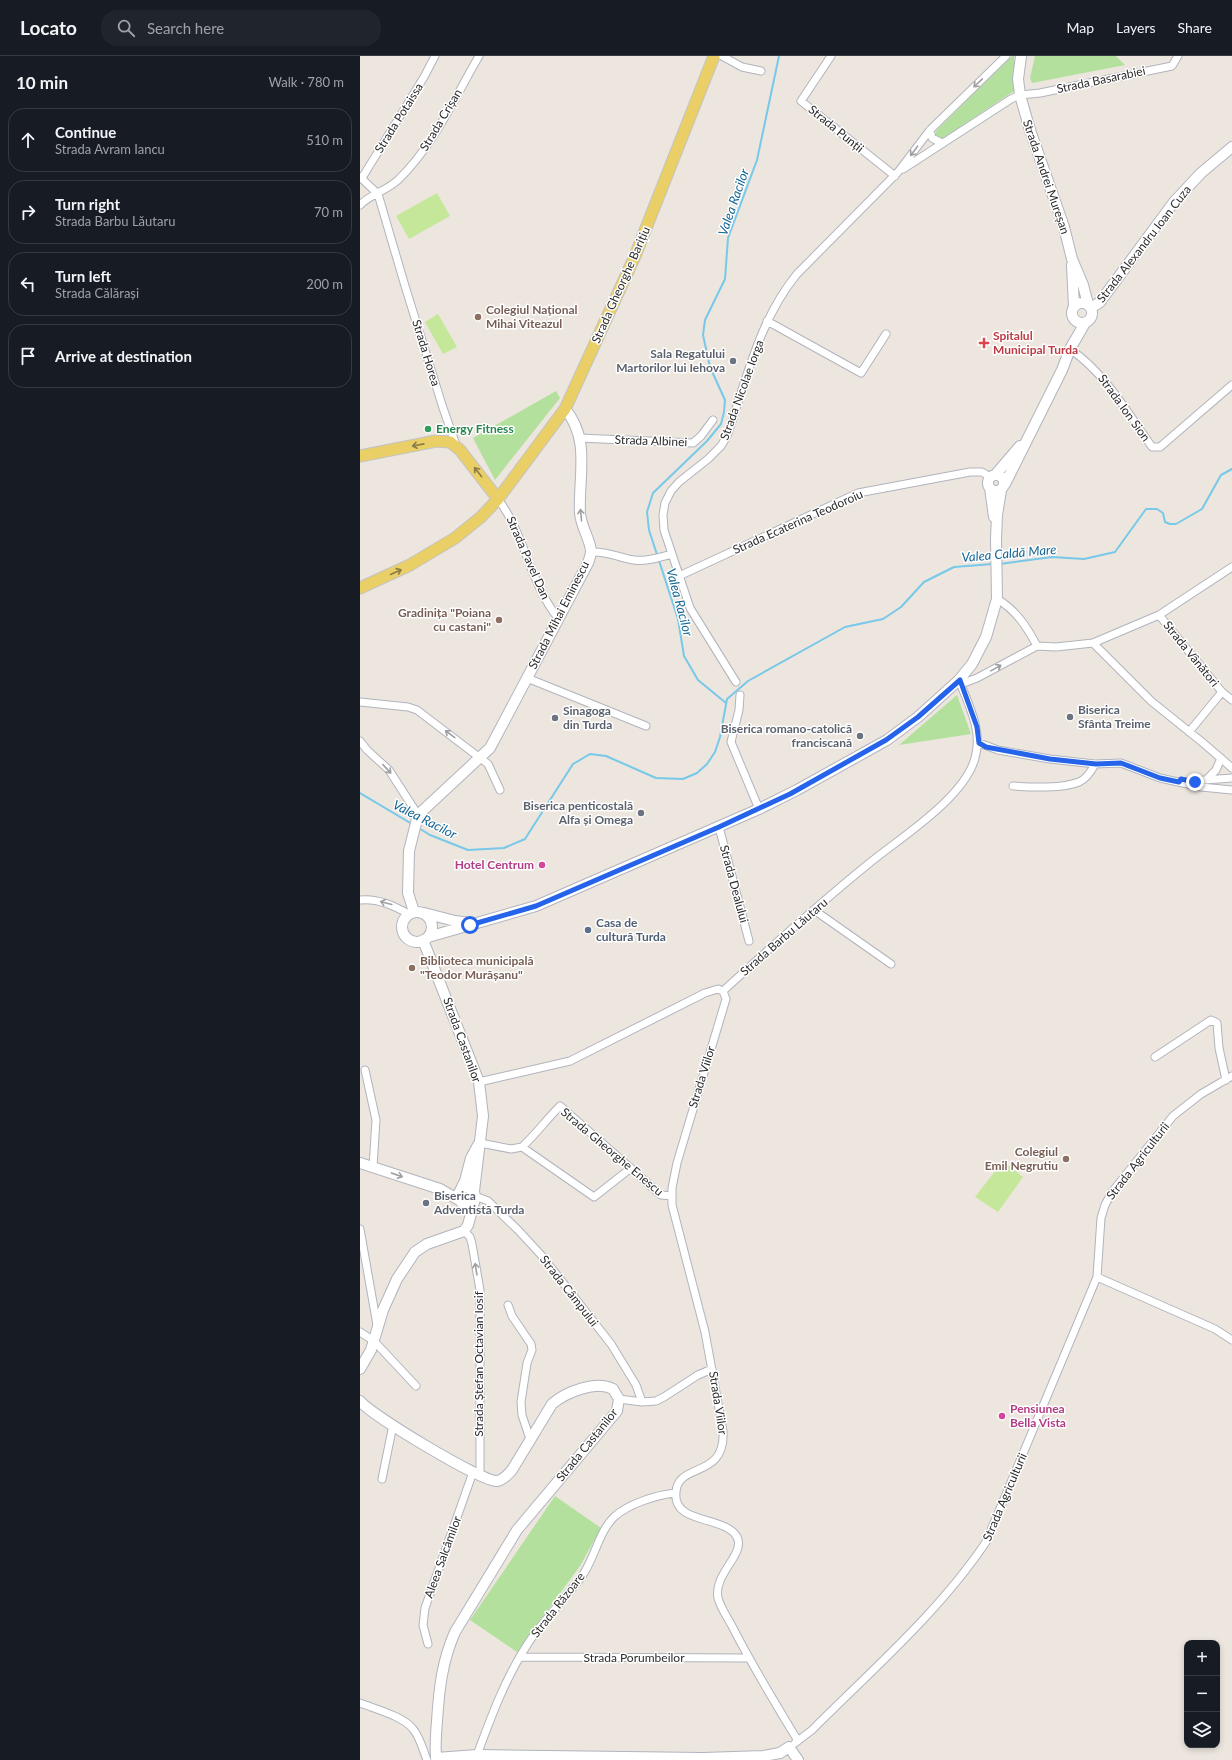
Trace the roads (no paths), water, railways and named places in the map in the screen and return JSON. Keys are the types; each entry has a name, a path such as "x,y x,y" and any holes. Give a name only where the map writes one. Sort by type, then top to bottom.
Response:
{"main road":[{"name":"Strada Gheorghe Barițiu","path":"360,588 410,565 456,537 481,517 498,499 565,409 635,256 714,56"},
{"path":"360,456 436,441 444,441 456,445"},
{"name":"Strada Horea","path":"456,445 498,499"}],"street":[{"name":"Strada Potaissa","path":"361,178 424,77 435,56"},
{"name":"Strada Crișan","path":"360,205 367,199 388,188 413,165 444,120 478,56"},
{"path":"722,56 742,67 761,71"},
{"name":"Strada Punții","path":"831,56 801,101 896,174"},
{"name":"Strada Nicolae Iorga","path":"736,682 690,608 664,530 663,515 665,503 671,491 679,482 708,459 721,446 727,436 767,321 774,305 797,274 896,174 930,130 1006,56"},
{"name":"Strada Andrei Mureșan","path":"1021,56 1018,79 1020,95 1030,130 1064,227 1072,258 1090,306"},
{"name":"Strada Basarabiei","path":"1020,95 1172,66 1178,56"},
{"name":"Strada Nicolae Iorga","path":"896,174 1011,99 1020,95"},
{"path":"930,130 932,138 942,143"},
{"name":"Strada Alexandru Ioan Cuza","path":"1090,306 1101,300 1174,202 1201,173 1232,147"},
{"path":"361,178 378,194"},
{"name":"Strada Horea","path":"378,194 418,328 456,445"},
{"name":"Strada Andrei Mureșan","path":"1072,258 1074,307"},
{"path":"1078,304 1090,306 1093,314 1090,320 1080,322 1072,314 1074,307 1078,304"},
{"path":"767,321 861,373 886,334"},
{"path":"990,488 995,491 1003,487 1069,351 1080,322"},
{"name":"Strada Ion Sion","path":"1069,351 1087,361 1101,375 1152,447 1156,448 1160,447 1232,385"},
{"path":"565,409 574,422 582,450 580,513 582,527 591,552 603,551 635,560 646,560 672,554"},
{"name":"Strada Albinei","path":"579,438 693,443 701,436 713,420"},
{"path":"475,923 455,921 416,913 403,923 404,933 412,941 536,906 719,827 797,790 886,740 918,717 960,682 972,664 986,637 997,599 998,578 996,539 988,482 1002,469 1017,448 1023,444"},
{"name":"Strada Ecaterina Teodoroiu","path":"679,576 865,491 970,472 982,472 993,476"},
{"path":"993,476 1004,478 997,515 996,539"},
{"name":"Strada Pavel Dan","path":"498,499 505,508 523,546 536,582 558,618"},
{"name":"Strada Mihai Eminescu","path":"417,816 490,748 588,563 591,552"},
{"path":"960,682 978,678 1037,646 1056,647 1093,643 1159,616 1232,567"},
{"path":"997,599 1005,604 1023,622 1037,646"},
{"name":"Strada Vânători","path":"1159,616 1222,692 1232,700"},
{"path":"1093,643 1151,701 1232,768"},
{"name":"Strada Mihai Eminescu","path":"527,678 646,726"},
{"name":"Strada Barbu Lăutaru","path":"723,991 867,864 932,815 962,784 970,772 975,760 979,743 977,727 960,682"},
{"name":"Strada Vânători","path":"1189,732 1222,692"},
{"path":"740,696 739,710 731,742 759,809"},
{"path":"360,702 413,708 488,764 500,790"},
{"path":"360,741 367,750 389,770 417,816 409,851 408,893 416,913"},
{"path":"979,743 998,750 1096,764 1121,763 1160,778 1201,787 1232,790"},
{"path":"1207,779 1216,770 1221,758"},
{"path":"1012,786 1044,787 1079,782 1091,772 1096,764"},
{"path":"1179,782 1181,779 1195,782 1207,779 1232,778"},
{"name":"Strada Dealului","path":"719,827 749,941"},
{"path":"360,900 392,904 430,920 432,929 426,938"},
{"path":"814,910 891,964"},
{"name":"Strada Castanilor","path":"426,938 479,1082 483,1116 475,1196 468,1225 464,1231"},
{"path":"479,1082 570,1061 705,992 718,989 723,991"},
{"name":"Strada Viilor","path":"675,1493 678,1484 684,1478 708,1465 719,1456 723,1448 724,1431 712,1369 703,1325 674,1219 672,1196 680,1149 726,998 723,991"},
{"path":"1155,1057 1212,1020 1217,1023 1219,1048 1229,1078"},
{"path":"365,1070 376,1120 373,1167"},
{"name":"Strada Agriculturii","path":"789,1747 812,1730 944,1598 968,1569 986,1542 1097,1277 1101,1218 1105,1205 1112,1192 1173,1116 1184,1106 1229,1078"},
{"name":"Strada Gheorghe Enescu","path":"522,1147 537,1133 547,1119 560,1106 661,1195 672,1196"},
{"path":"480,1143 511,1148 522,1147 594,1197 631,1168"},
{"name":"Strada Castanilor","path":"464,1231 465,1220 458,1192 462,1188 468,1174 471,1158 480,1143"},
{"path":"360,1163 440,1189 460,1201 469,1204 475,1196 467,1187 462,1188"},
{"name":"Strada Câmpului","path":"475,1196 488,1201 542,1256 611,1344 636,1385 642,1402"},
{"path":"360,1229 378,1330"},
{"path":"360,1369 374,1341 383,1310 397,1279 415,1252 427,1244 464,1231"},
{"name":"Strada Ștefan Octavian Iosif","path":"464,1231 470,1237 472,1244 480,1290 477,1474"},
{"path":"1097,1277 1215,1329 1232,1340"},
{"path":"508,1304 512,1316 531,1344 532,1350 527,1363 521,1402 525,1427 530,1440"},
{"path":"360,1332 374,1341 416,1386"},
{"path":"619,1399 642,1402 656,1401 698,1375 712,1369"},
{"name":"Strada Castanilor","path":"360,1401 392,1425 477,1474 490,1480 498,1481 503,1479 512,1470 552,1404 568,1392 600,1384 613,1389 619,1399 617,1411 517,1530 455,1632 448,1646 440,1681 435,1746 432,1760"},
{"path":"382,1479 392,1425"},
{"name":"Aleea Salcâmilor","path":"428,1644 424,1625 425,1608 477,1474"},
{"path":"675,1493 677,1502 684,1511 694,1517 729,1530 737,1536 739,1544 737,1552 720,1578 718,1593 722,1610 748,1658 798,1741"},
{"name":"Strada Răzoare","path":"477,1755 503,1688 520,1657 528,1644 582,1575 607,1527 623,1510 660,1494 675,1493"},
{"name":"Strada Porumbeilor","path":"520,1657 748,1658"},
{"path":"360,1703 399,1719 409,1725 414,1730 432,1760 477,1755 704,1759 764,1756 780,1753 789,1747 798,1760"}],"waterway":[{"name":"Valea Racilor","path":"726,703 698,680 684,656 678,619 649,530 647,512 653,493 707,441 721,424 725,400 710,367 703,335 705,320 725,279 728,238 757,160 779,56"},
{"name":"Valea Caldă Mare","path":"1000,564 1052,557 1084,559 1115,552 1146,509 1157,509 1163,513 1165,522 1176,524 1202,509 1221,475 1232,469"},
{"name":"Valea Racilor","path":"417,827 430,835 468,850 504,848 525,839 573,764 590,754 606,756 656,778 683,779 697,773 707,764 715,752 720,737 727,699 748,681 845,627 883,619 901,607 924,582 954,567 993,564"},
{"name":"Valea Racilor","path":"360,793 412,824"}],"place":[{"name":"Colegiul Național Mihai Viteazul","path":"478,317"},
{"name":"Spitalul Municipal Turda","path":"984,343"},
{"name":"Sala Regatului Martorilor lui Iehova","path":"733,361"},
{"name":"Energy Fitness","path":"428,429"},
{"name":"Gradinița \"Poiana cu castani\"","path":"499,620"},
{"name":"Biserica Sfânta Treime","path":"1070,717"},
{"name":"Sinagoga din Turda","path":"555,718"},
{"name":"Biserica romano-catolică franciscană","path":"860,736"},
{"name":"Biserica penticostală Alfa și Omega","path":"641,813"},
{"name":"Hotel Centrum","path":"542,865"},
{"name":"Casa de cultură Turda","path":"588,930"},
{"name":"Biblioteca municipală \"Teodor Murășanu\"","path":"412,968"},
{"name":"Colegiul Emil Negrutiu","path":"1066,1159"},
{"name":"Biserica Adventistă Turda","path":"426,1203"},
{"name":"Pensiunea Bella Vista","path":"1002,1416"}]}
